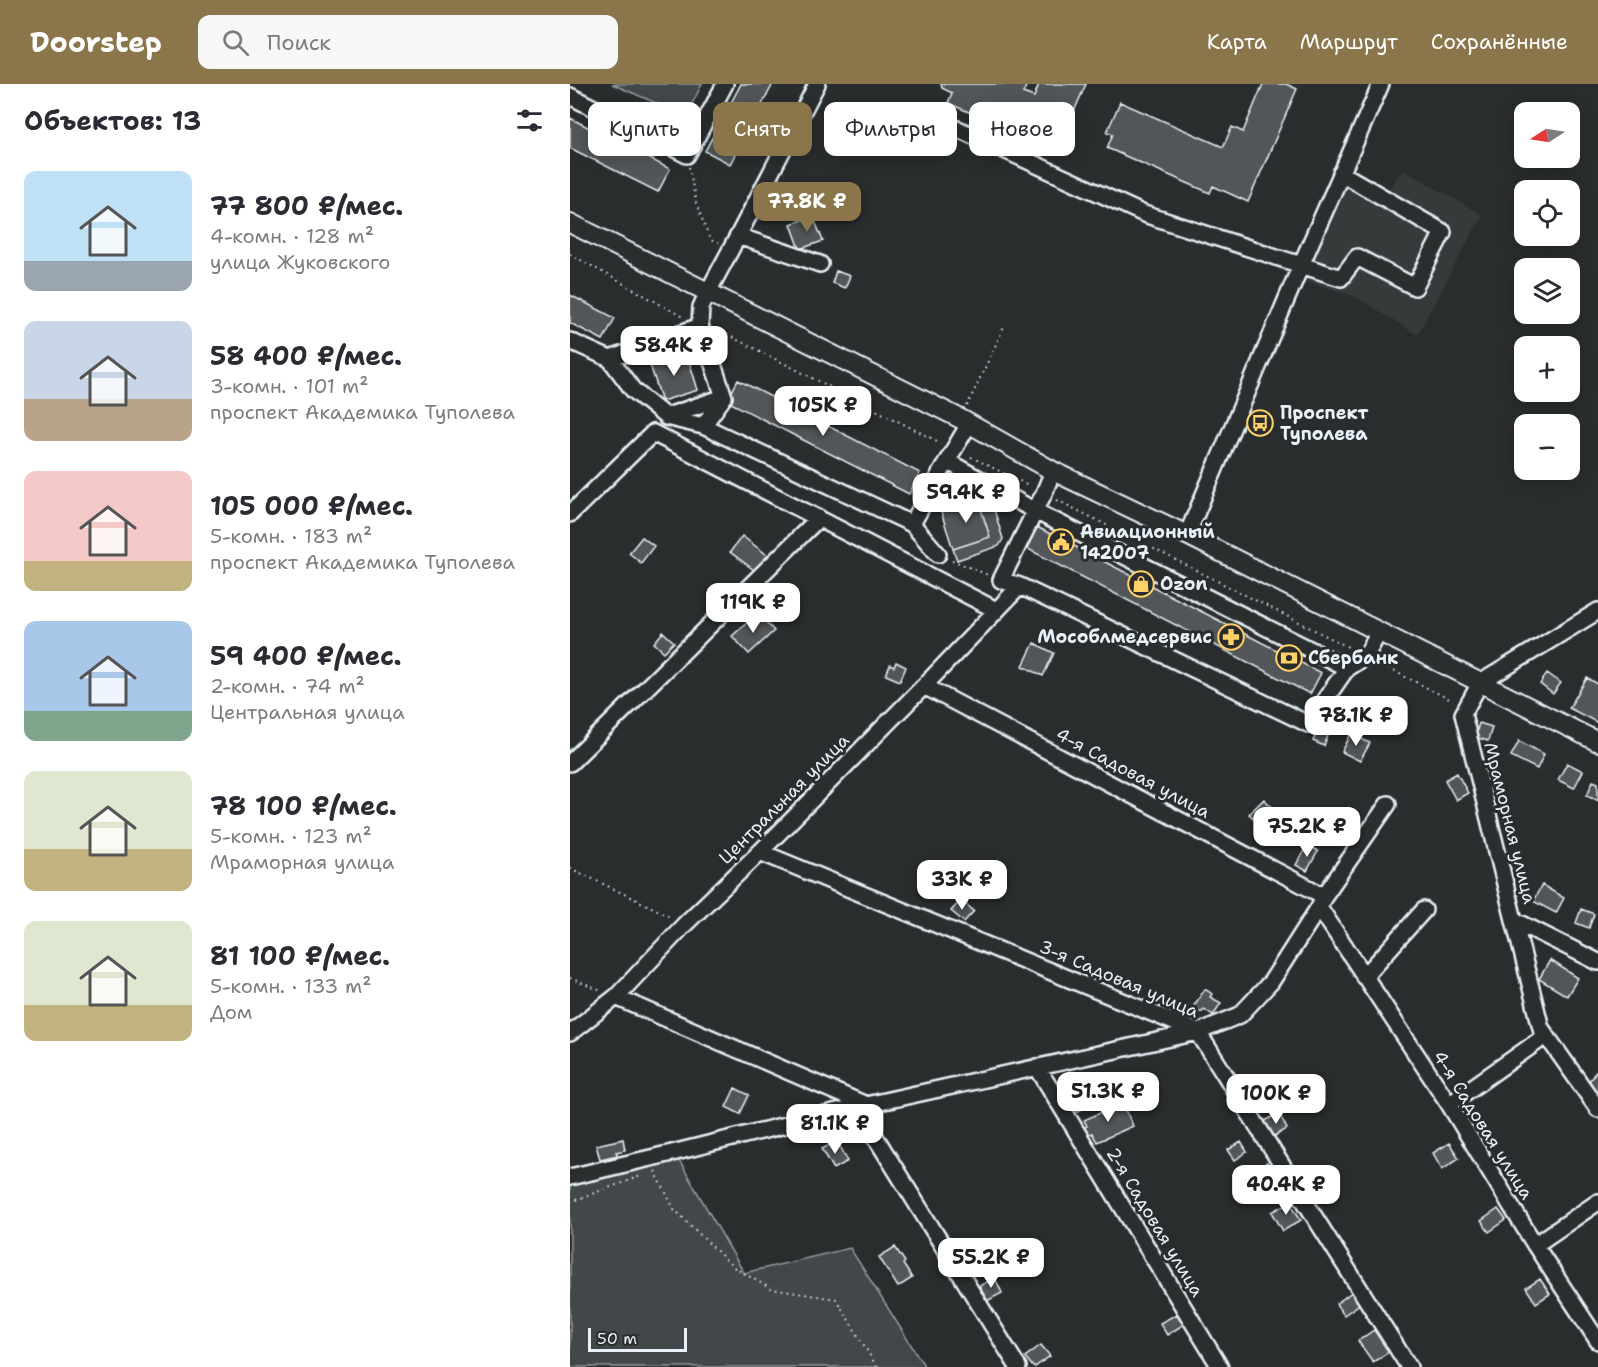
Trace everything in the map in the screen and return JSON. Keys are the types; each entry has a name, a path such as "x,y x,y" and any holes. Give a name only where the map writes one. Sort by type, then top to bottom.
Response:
{"main road":[{"path":"570,223 967,418 1053,471 1187,535 1598,742"}],"street":[{"path":"701,129 725,84"},
{"path":"724,397 699,326 701,307 817,84"},
{"path":"1187,535 1301,265 1381,84"},
{"path":"570,96 588,105"},
{"path":"958,129 1144,214 1341,278 1357,257 1415,286 1443,232 1341,173"},
{"path":"735,243 820,264"},
{"path":"610,359 699,326"},
{"path":"570,341 610,359 633,390 666,417 703,426 912,524 938,554"},
{"path":"666,417 724,397"},
{"path":"703,426 724,397"},
{"path":"912,524 950,455 967,418"},
{"path":"570,514 653,433 996,610"},
{"path":"950,455 1035,511 1347,668"},
{"path":"1053,471 1001,580 1020,586 1308,724 1347,668 1366,656 1379,632"},
{"path":"570,764 819,518"},
{"name":"Центральная улица","path":"570,1033 616,997 685,924 760,852 1020,586"},
{"path":"1463,714 1480,682 1598,611"},
{"name":"4-я Садовая улица","path":"924,686 1322,901 1364,977 1449,1104 1535,1245 1598,1341"},
{"name":"Мраморная улица","path":"1463,714 1514,920 1598,962"},
{"path":"570,1177 866,1105 1198,1032 1240,1015 1271,982 1322,901 1388,804"},
{"name":"3-я Садовая улица","path":"760,852 1198,1032 1409,1367"},
{"path":"1364,977 1424,910"},
{"path":"1514,920 1541,1028 1598,1109"},
{"path":"616,997 866,1105"},
{"path":"1449,1104 1540,1039"},
{"name":"2-я Садовая улица","path":"1037,1067 1220,1367"},
{"path":"866,1105 866,1122 1018,1367"},
{"path":"1535,1245 1598,1202"}],"path":[{"path":"687,156 696,203 710,240 735,243"},
{"path":"570,254 699,326 714,328 950,455 1044,493 1460,704 1463,714"},
{"path":"967,418 1005,325"},
{"path":"938,554 1001,580"},
{"path":"570,868 685,924"},
{"path":"570,978 616,997"},
{"path":"655,1170 674,1209 733,1267 771,1289 836,1299 877,1367"},
{"path":"570,1202 645,1174"}],"shaded area":[{"path":"612,84 702,84 693,102 654,102"},
{"path":"1403,169 1482,215 1417,335 1354,296 1305,281 1353,170 1389,189"},
{"path":"677,1157 744,1273 850,1248 925,1367 570,1367 570,1181"}],"building":[{"path":"741,84 773,84 763,102 731,102"},
{"path":"941,84 1027,84 1023,93 1034,97 1039,84 1086,84 1075,109 1075,102 969,102 969,112 957,107 957,102 948,102 952,93 942,88"},
{"path":"1263,84 1286,84 1297,89 1248,202 1213,186 1210,193 1107,148 1113,134 1107,132 1120,102 1223,147 1232,127 1243,132"},
{"path":"570,118 588,127 588,156 645,156 670,169 658,192 570,148"},
{"path":"713,136 713,155 705,151"},
{"path":"715,156 734,156 730,164"},
{"path":"813,216 823,241 800,249 791,224"},
{"path":"836,271 850,276 845,288 832,283"},
{"path":"570,295 615,318 603,340 570,323"},
{"path":"687,354 698,390 662,401 650,365"},
{"path":"738,380 920,473 909,494 727,401"},
{"path":"980,487 990,496 1003,539 999,546 957,560 953,549 990,537 978,500 941,512 937,500"},
{"path":"978,500 990,537 953,549 941,512"},
{"path":"1037,527 1321,673 1310,694 1026,548"},
{"path":"742,536 770,557 758,573 730,552"},
{"path":"642,537 654,546 641,563 629,553"},
{"path":"758,613 774,631 749,654 732,636"},
{"path":"663,632 674,642 664,652 654,643"},
{"path":"1034,643 1054,653 1043,676 1023,666"},
{"path":"896,662 906,667 900,681 886,675 890,665 894,667"},
{"path":"1547,673 1561,683 1553,694 1540,684"},
{"path":"1587,678 1598,684 1598,723 1569,708"},
{"path":"1322,719 1333,723 1324,746 1313,741"},
{"path":"1479,723 1492,727 1488,741 1475,737"},
{"path":"1351,734 1370,743 1360,761 1342,752"},
{"path":"1519,741 1544,754 1537,769 1511,756"},
{"path":"1567,763 1583,771 1574,788 1558,780"},
{"path":"1457,773 1468,793 1456,800 1445,780"},
{"path":"1593,781 1598,783 1598,800 1587,795"},
{"path":"1264,799 1274,809 1260,824 1249,814"},
{"path":"1307,845 1318,851 1307,871 1296,865"},
{"path":"1542,885 1564,898 1556,913 1533,901"},
{"path":"961,900 974,911 964,922 951,911"},
{"path":"1581,909 1594,914 1589,928 1576,923"},
{"path":"1550,960 1578,978 1567,996 1539,979"},
{"path":"1205,989 1212,994 1210,997 1221,1003 1213,1015 1204,1009 1201,1012 1193,1007"},
{"path":"1596,1071 1598,1073 1598,1093 1586,1086"},
{"path":"735,1088 749,1095 740,1114 726,1107"},
{"path":"1080,1089 1088,1106 1075,1113 1067,1096"},
{"path":"1123,1103 1133,1126 1097,1142 1092,1133 1085,1136 1082,1129 1087,1126 1084,1120"},
{"path":"1279,1113 1287,1129 1273,1137 1265,1121"},
{"path":"623,1139 625,1150 616,1152 618,1155 600,1159 596,1145"},
{"path":"837,1141 848,1161 834,1169 822,1149"},
{"path":"1241,1142 1247,1152 1235,1160 1228,1150"},
{"path":"1449,1143 1459,1158 1442,1169 1433,1153"},
{"path":"1267,1163 1277,1180 1263,1188 1253,1171"},
{"path":"1290,1202 1301,1220 1283,1231 1272,1212"},
{"path":"1498,1209 1506,1220 1489,1232 1481,1221"},
{"path":"895,1247 912,1278 898,1287 879,1257"},
{"path":"995,1278 1002,1293 987,1301 979,1286"},
{"path":"1540,1279 1550,1294 1536,1303 1526,1288"},
{"path":"1353,1291 1361,1303 1344,1315 1336,1304"},
{"path":"1177,1314 1183,1325 1167,1335 1160,1323"},
{"path":"1374,1330 1389,1352 1373,1362 1358,1341"},
{"path":"1041,1345 1050,1356 1033,1367 1025,1357"}],"place":[{"name":"Проспект Туполева","path":"1260,423"},
{"name":"Авиационный 142007","path":"1061,542"},
{"name":"Ozon","path":"1141,584"},
{"name":"Мособлмедсервис","path":"1231,637"},
{"name":"Сбербанк","path":"1289,658"}]}
